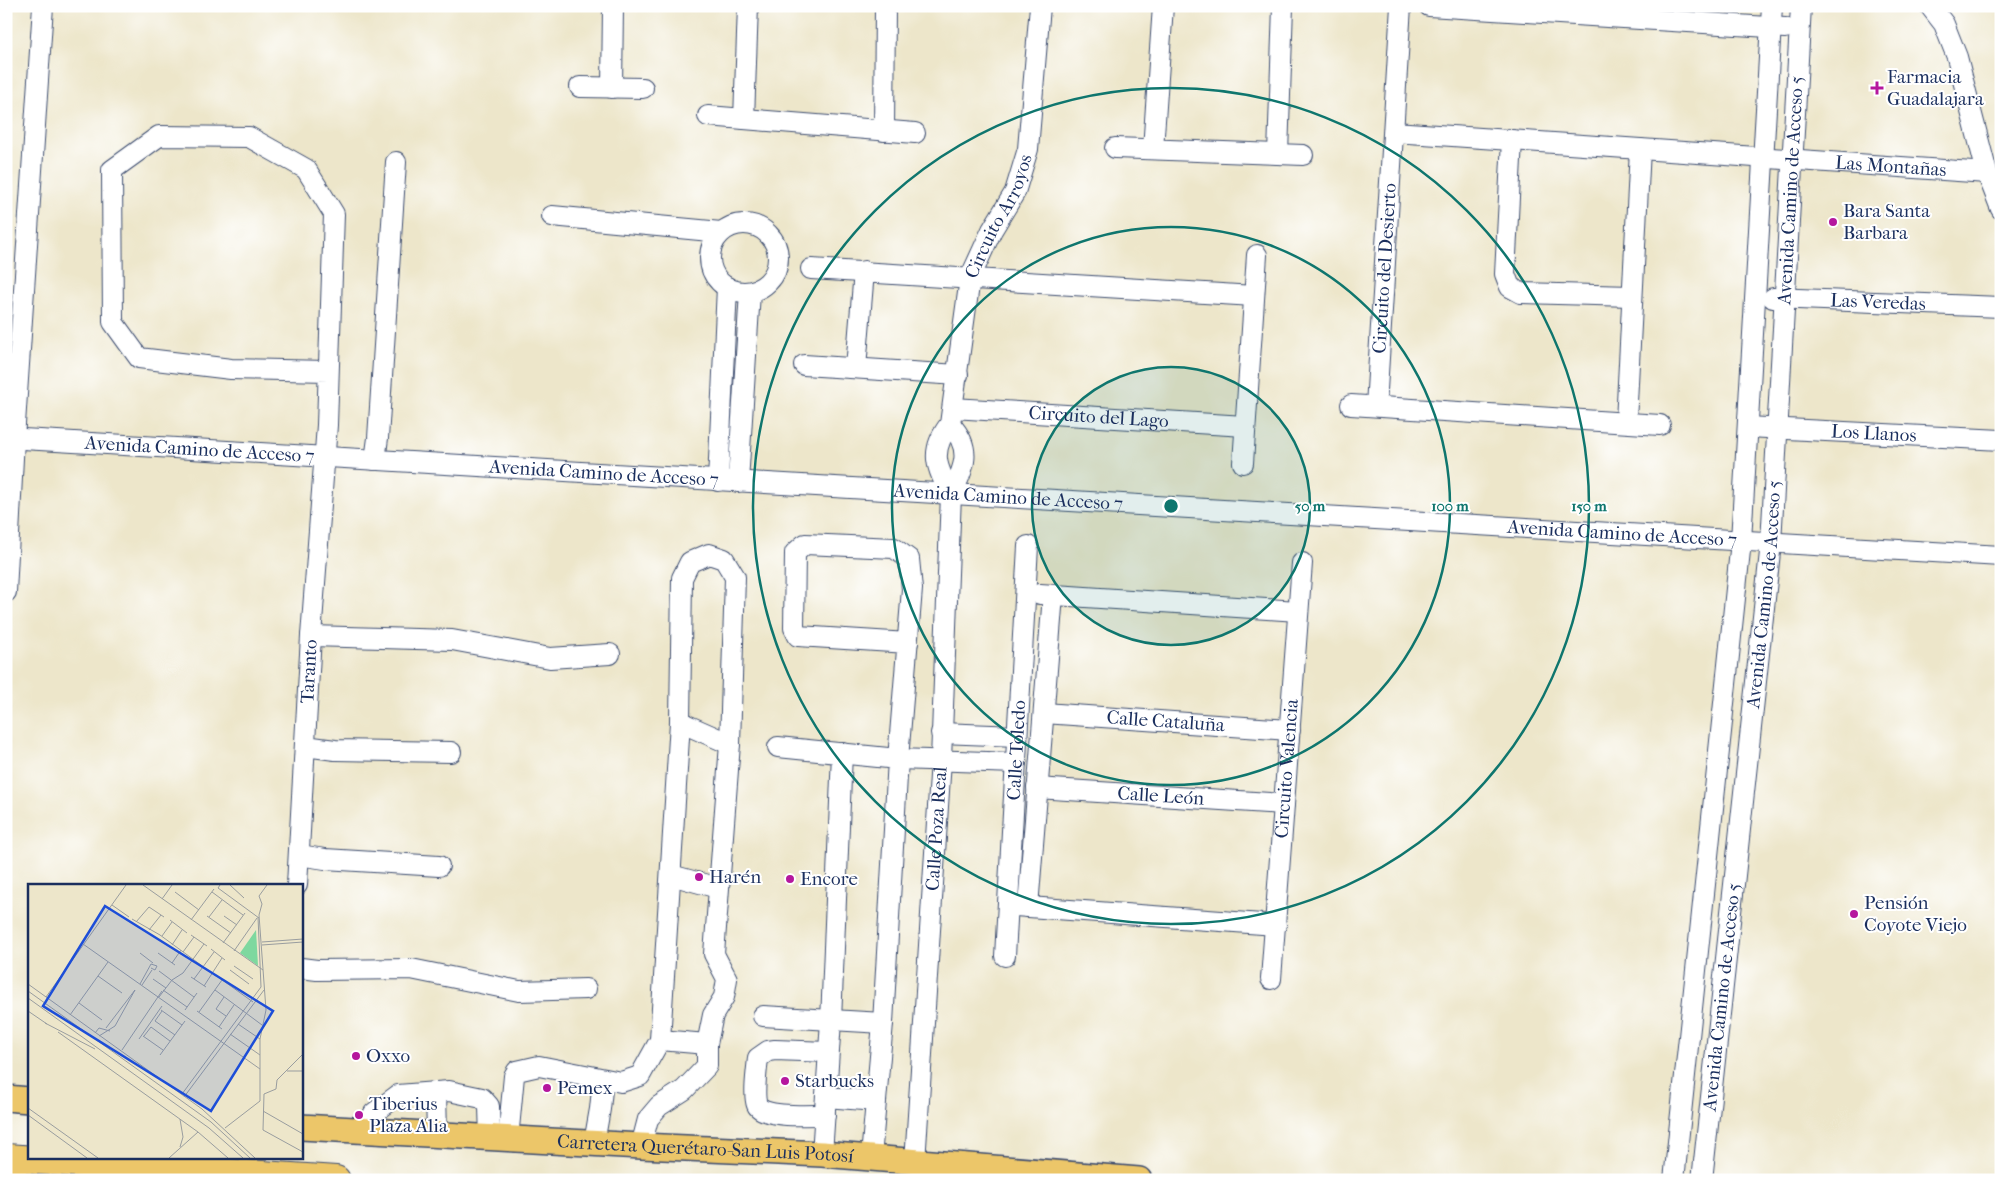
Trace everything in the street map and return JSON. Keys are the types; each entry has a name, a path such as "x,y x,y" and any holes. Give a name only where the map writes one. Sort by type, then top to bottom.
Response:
{"highway":[{"path":"6,1158 336,1180"}],"main road":[{"path":"6,1098 28,1100"},
{"name":"Carretera Querétaro-San Luis Potosí","path":"302,1127 871,1157 1139,1180"}],"street":[{"path":"6,592 10,439 43,6"},
{"path":"612,88 614,6"},
{"path":"744,119 748,6"},
{"path":"884,131 885,6"},
{"name":"Circuito Arroyos","path":"951,494 939,472 936,459 937,446 952,416 970,278 992,230 1015,192 1028,149 1040,6"},
{"path":"1153,150 1163,6"},
{"path":"1278,154 1282,6"},
{"name":"Circuito del Desierto","path":"1376,406 1402,6"},
{"path":"1429,6 1546,10 1800,29"},
{"name":"Avenida Camino de Acceso 5","path":"1674,1180 1741,541 1772,6"},
{"name":"Avenida Camino de Acceso 5","path":"1702,1180 1771,542 1801,6"},
{"path":"1930,6 1944,24 1957,57 1987,174 2001,208"},
{"path":"580,88 643,88"},
{"path":"708,116 915,134"},
{"path":"1394,132 1764,158"},
{"name":"Taranto","path":"297,884 311,636 324,458 328,371 334,214 306,169 249,137 159,136 112,170 113,322 139,358 231,369 328,371"},
{"path":"1512,140 1505,274 1510,287 1521,294 1632,296"},
{"path":"1115,148 1303,155"},
{"path":"1626,422 1640,149"},
{"name":"Las Montañas","path":"1764,158 1987,174"},
{"path":"375,460 396,162"},
{"path":"552,216 722,232"},
{"path":"737,225 754,225 764,230 772,238 778,248 779,260 776,271 770,281 761,288 750,292 738,291 727,287 719,281 713,272 710,261 715,241 722,232 737,225"},
{"path":"1243,463 1256,255"},
{"path":"811,269 1254,296"},
{"path":"856,368 864,271"},
{"path":"718,481 727,287"},
{"path":"738,482 750,292"},
{"name":"Las Veredas","path":"1755,298 2001,307"},
{"path":"804,365 958,375"},
{"path":"722,395 743,396"},
{"path":"1351,405 1660,425"},
{"path":"951,494 963,471 965,461 962,441 952,416"},
{"name":"Circuito del Lago","path":"952,416 1245,426"},
{"name":"Los Llanos","path":"1748,427 2001,440"},
{"name":"Avenida Camino de Acceso 7","path":"10,439 2001,556"},
{"name":"Calle Poza Real","path":"915,1162 942,760 951,494"},
{"path":"871,1157 882,1023 898,759 908,643 912,589 908,559 894,548 804,544 795,553 794,628 798,636 908,643"},
{"name":"Calle Toledo","path":"1004,956 1028,546"},
{"path":"499,1138 516,1071 539,1066 602,1080 621,1082 640,1076 660,1040 680,722 682,578 690,562 709,554 724,559 734,577 730,744 714,954 726,979 724,997 713,1015 707,1044 707,1066 684,1090 658,1106 648,1119 641,1146"},
{"name":"Circuito Valencia","path":"1271,979 1302,563"},
{"path":"1025,594 1298,612"},
{"name":"Calle Toledo","path":"1028,907 1053,595"},
{"path":"311,636 452,640 550,658 610,654"},
{"path":"1724,705 1752,710"},
{"name":"Calle Cataluña","path":"1044,712 1290,730"},
{"path":"680,722 730,744"},
{"path":"942,733 1017,736"},
{"path":"305,746 335,750 451,752"},
{"path":"778,747 898,759 1016,763"},
{"path":"822,1154 831,1021 842,753"},
{"name":"Calle León","path":"1038,788 1284,804"},
{"path":"1712,823 1739,830"},
{"path":"299,856 325,860 439,866"},
{"path":"671,875 718,888"},
{"path":"1008,906 1276,925"},
{"path":"1698,952 1726,954"},
{"path":"302,968 317,970 411,969 519,991 586,989"},
{"path":"763,1016 882,1023"},
{"path":"660,1040 707,1044"},
{"path":"828,1052 768,1051 758,1058 756,1098 757,1105 761,1111 770,1114 876,1101"},
{"path":"594,1143 600,1108 602,1080"},
{"path":"365,1131 374,1113 398,1095 449,1091 482,1098 489,1106 499,1138"},
{"path":"436,1092 436,1135"},
{"path":"1683,1098 1710,1097"}],"place":[{"name":"Farmacia Guadalajara","path":"1877,88"},
{"name":"Bara Santa Barbara","path":"1833,222"},
{"name":"Harén","path":"699,877"},
{"name":"Encore","path":"790,879"},
{"name":"Pensión Coyote Viejo","path":"1854,914"},
{"name":"Oxxo","path":"356,1056"},
{"name":"Starbucks","path":"785,1081"},
{"name":"Pemex","path":"547,1088"},
{"name":"Tiberius Plaza Alia","path":"359,1115"}]}
